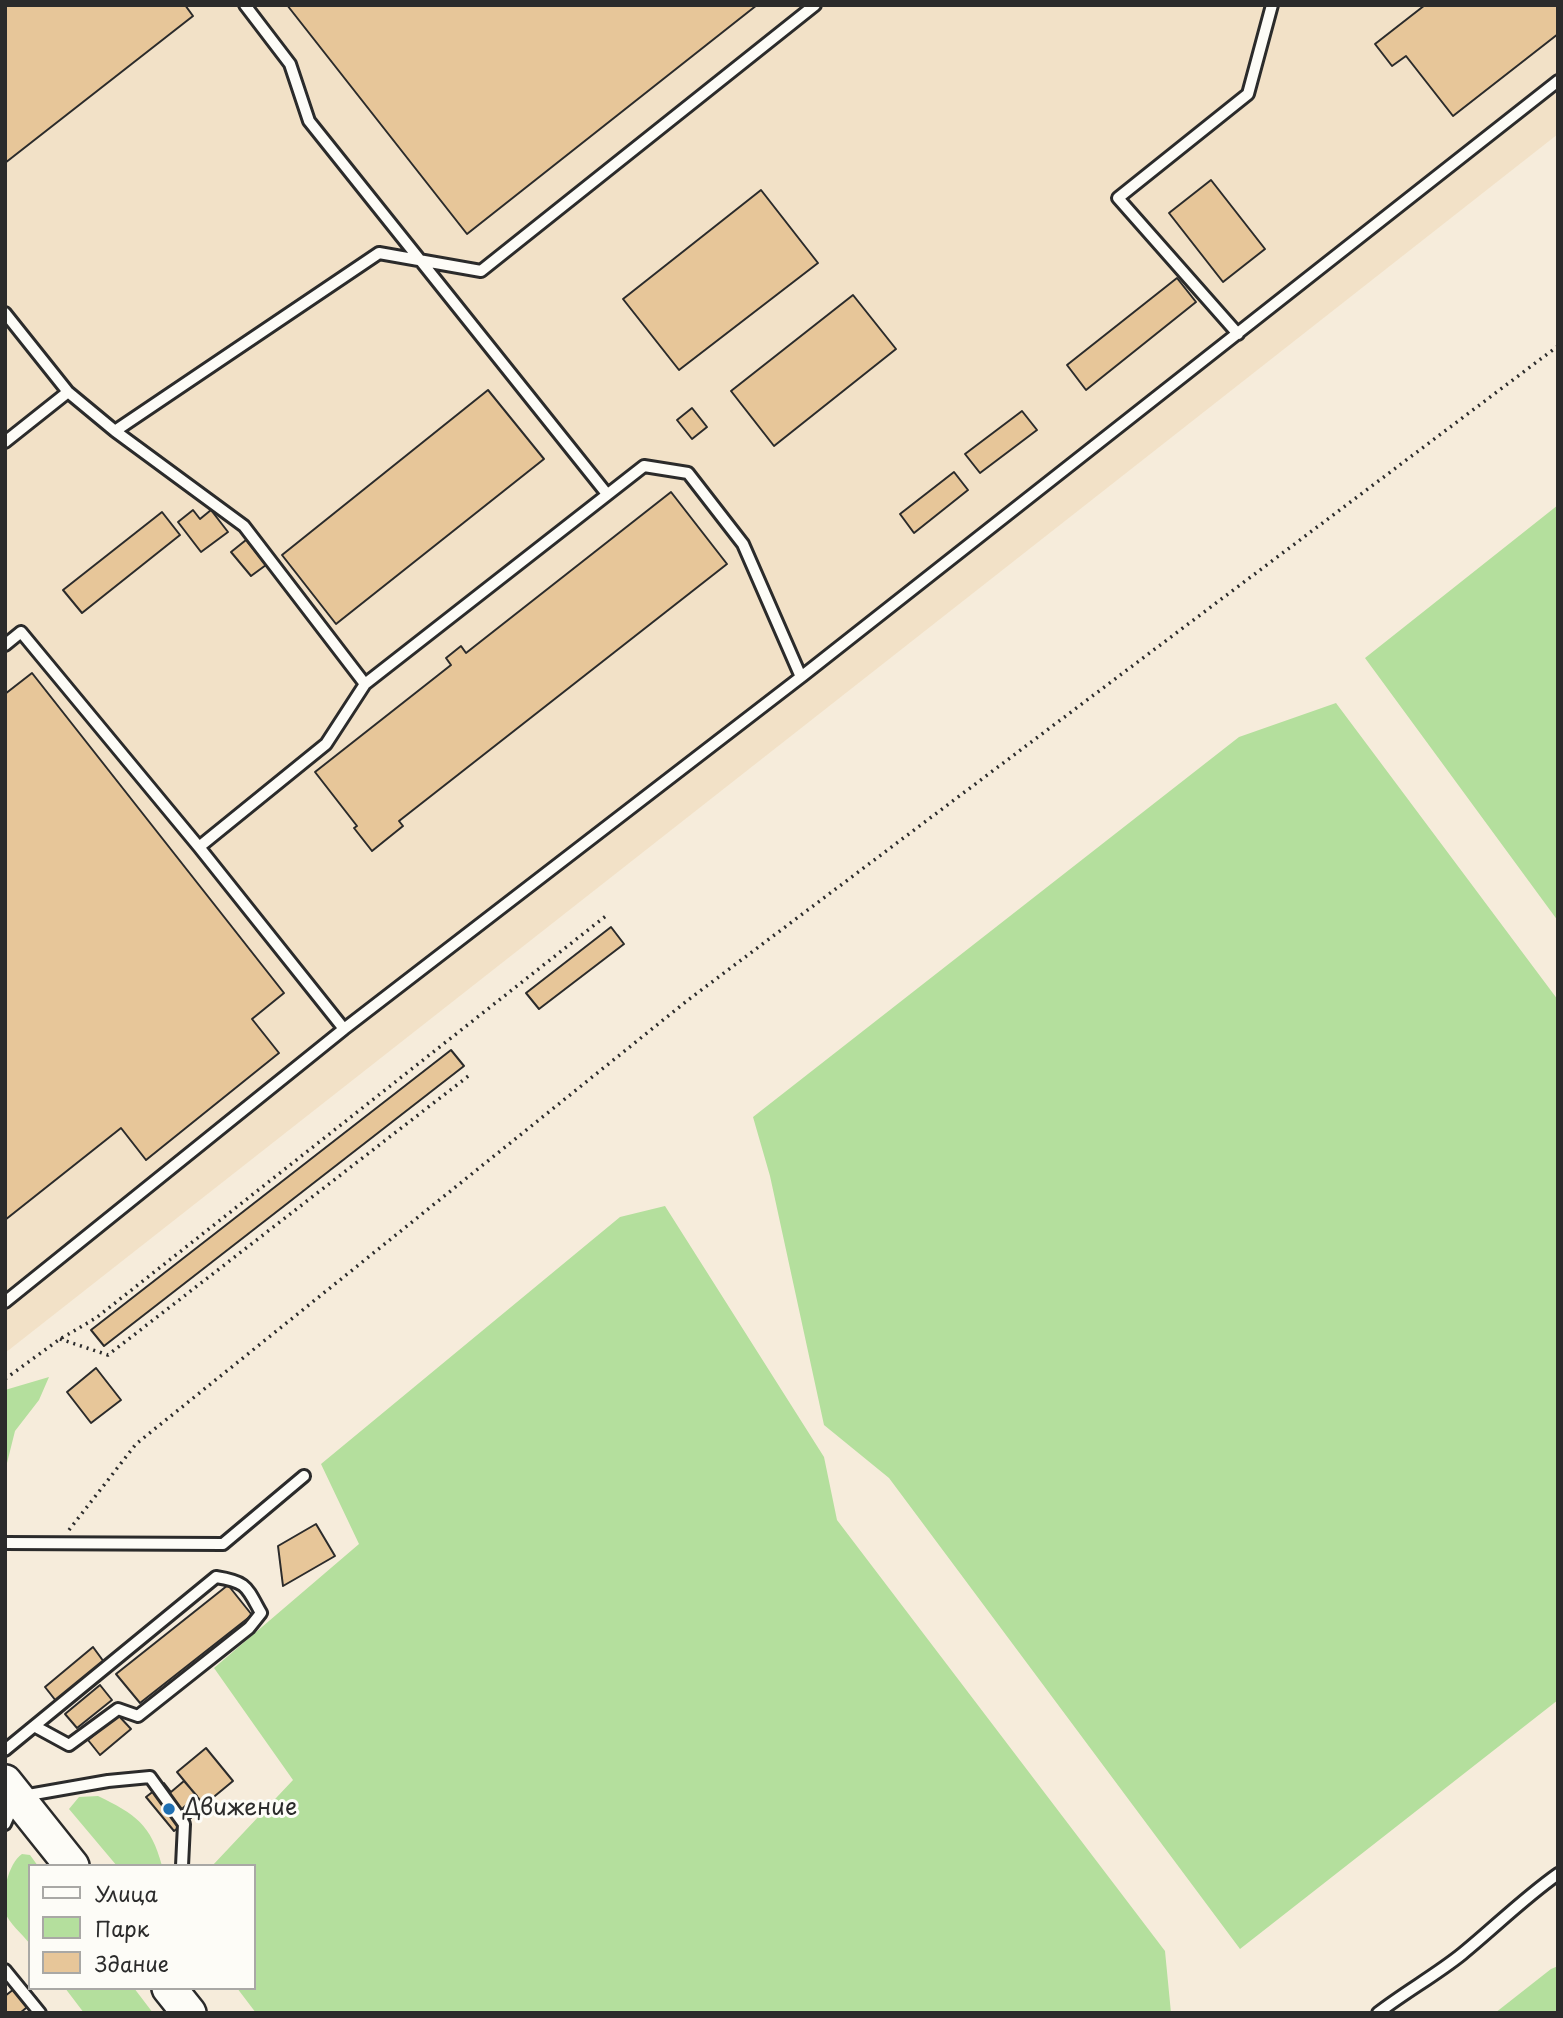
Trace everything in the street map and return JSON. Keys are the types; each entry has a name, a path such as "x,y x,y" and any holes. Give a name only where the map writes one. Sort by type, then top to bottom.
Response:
{"main road":[{"path":"9,1801 70,1864"},
{"path":"171,1990 189,2013"}],"lane":[{"path":"245,5 290,64 309,121 607,494"},
{"path":"115,431 379,253 481,271 815,5"},
{"path":"1238,334 1118,198 1248,94 1272,5"},
{"path":"5,1302 344,1030 801,677 1558,81"},
{"path":"5,313 68,392 115,431 244,526 365,684"},
{"path":"5,442 68,392"},
{"path":"199,847 326,744 365,684 644,466 688,473 743,544 801,677"},
{"path":"5,645 21,632 199,847 344,1030"},
{"path":"5,1543 223,1544 304,1476"},
{"path":"5,1750 216,1577 239,1581 250,1592 261,1613 249,1628 138,1716 118,1709 69,1745 36,1727"},
{"path":"9,1801 108,1781 150,1777 184,1824 182,1864"},
{"path":"1378,2013 1461,1955 1558,1874"},
{"path":"5,1970 40,2013"}],"path":[{"path":"59,1543 136,1444 666,1017 1558,346"},
{"path":"5,1379 60,1339 96,1318 607,915"},
{"path":"60,1339 108,1355 471,1074"}],"shaded area":[{"path":"5,5 1558,5 1558,134 5,1353"}],"green space":[{"path":"1558,505 1558,921 1365,658"},
{"path":"1336,703 1558,1000 1558,1700 1240,1949 889,1478 824,1425 770,1176 753,1117 1239,737"},
{"path":"665,1206 824,1457 837,1520 1165,1951 1171,2013 256,2013 239,1990 256,1990 256,1864 214,1864 293,1780 214,1668 359,1544 321,1464 620,1217"},
{"path":"49,1377 39,1400 15,1431 5,1471 5,1390"},
{"path":"98,1796 132,1815 147,1830 161,1864 115,1864 69,1809 79,1797"},
{"path":"22,1854 30,1855 37,1864 28,1864 28,1942 9,1920 4,1906 9,1872"},
{"path":"1558,1966 1558,2013 1495,2013 1551,1969"},
{"path":"67,1990 136,1990 153,2013 84,2013"}],"building":[{"path":"5,5 185,5 193,16 5,163"},
{"path":"287,5 757,5 467,234"},
{"path":"1425,5 1558,5 1558,34 1453,116 1406,56 1392,66 1375,44"},
{"path":"1211,180 1265,249 1223,282 1169,213"},
{"path":"761,190 818,263 679,370 623,299"},
{"path":"1177,278 1196,302 1086,390 1067,365"},
{"path":"853,295 896,349 774,446 731,391"},
{"path":"488,390 544,459 336,624 282,555"},
{"path":"692,408 707,427 692,439 677,420"},
{"path":"1022,411 1037,430 980,473 965,454"},
{"path":"954,472 968,490 914,533 900,514"},
{"path":"671,492 727,564 399,821 403,826 372,851 354,828 357,826 315,772 451,665 446,658 461,646 466,653"},
{"path":"193,510 200,519 211,510 228,532 201,552 178,522"},
{"path":"162,512 180,535 82,613 63,590"},
{"path":"246,540 266,565 251,576 231,552"},
{"path":"32,673 284,993 252,1019 279,1053 146,1160 121,1128 5,1220 5,694"},
{"path":"611,927 624,944 539,1009 526,993"},
{"path":"451,1050 464,1066 104,1346 91,1330"},
{"path":"96,1368 121,1400 91,1423 67,1392"},
{"path":"316,1524 335,1556 283,1586 278,1546"},
{"path":"228,1585 252,1615 140,1703 116,1674"},
{"path":"93,1647 104,1662 56,1701 45,1687"},
{"path":"100,1685 112,1700 77,1728 65,1714"},
{"path":"118,1715 131,1729 100,1755 88,1740"},
{"path":"206,1748 233,1781 204,1805 177,1772"},
{"path":"184,1781 197,1796 183,1808 191,1818 174,1831 146,1797 164,1783 171,1792"},
{"path":"23,1982 37,1999 20,2013 5,2013 5,1996"}],"place":[{"name":"Движение","path":"169,1809"}]}
